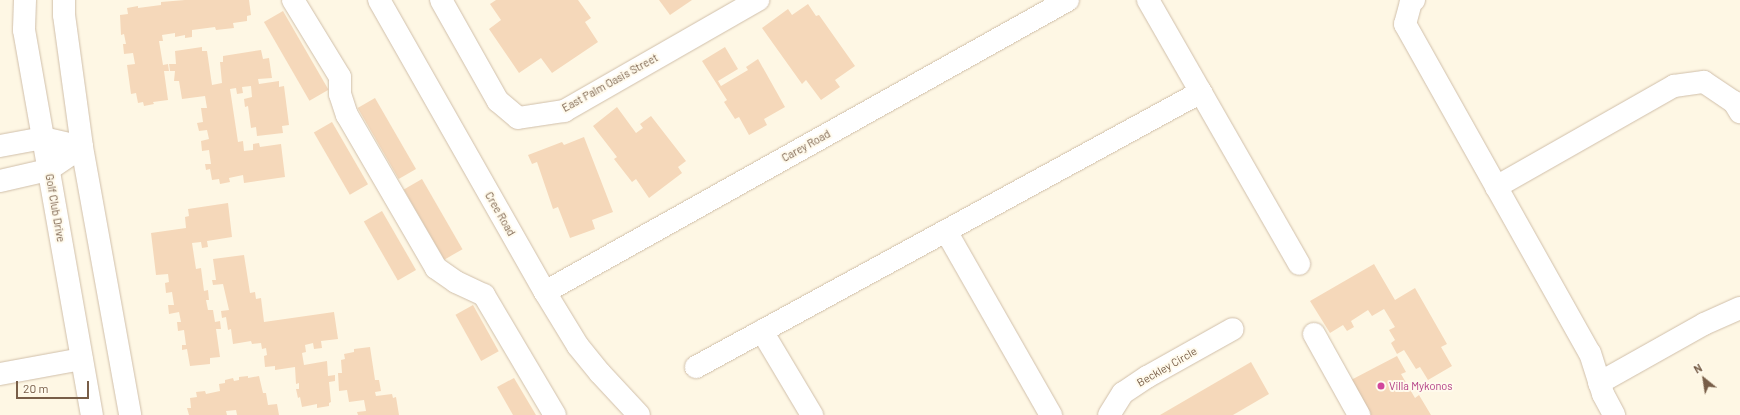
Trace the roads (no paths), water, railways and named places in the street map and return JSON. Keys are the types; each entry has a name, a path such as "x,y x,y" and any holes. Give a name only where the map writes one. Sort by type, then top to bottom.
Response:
{"street":[{"name":"Golf Club Drive","path":"24,0 24,30 92,415"},
{"path":"64,0 64,15 82,147 130,415"},
{"path":"293,0 340,77 340,94 347,115 436,268 456,282 484,295 555,415"},
{"name":"Cree Road","path":"379,0 545,292 578,346 600,373 639,415"},
{"name":"East Palm Oasis Street","path":"441,0 498,101 518,118 564,111 758,0"},
{"name":"Carey Road","path":"545,292 1068,0"},
{"path":"1148,0 1299,264"},
{"path":"1414,0 1411,2 1405,24 1590,353 1599,383 1614,415"},
{"path":"1496,187 1674,86 1704,82 1734,102 1740,112"},
{"path":"696,367 1201,92"},
{"path":"0,146 43,138 82,147"},
{"path":"0,181 48,170 82,147"},
{"path":"946,231 1051,415"},
{"path":"1599,383 1704,324 1740,308"},
{"name":"Beckley Circle","path":"1109,415 1123,393 1147,377 1233,329"},
{"path":"762,331 812,415"},
{"path":"1314,334 1359,415"},
{"path":"0,374 82,359"}],"place":[{"name":"Villa Mykonos","path":"1381,386"}]}
